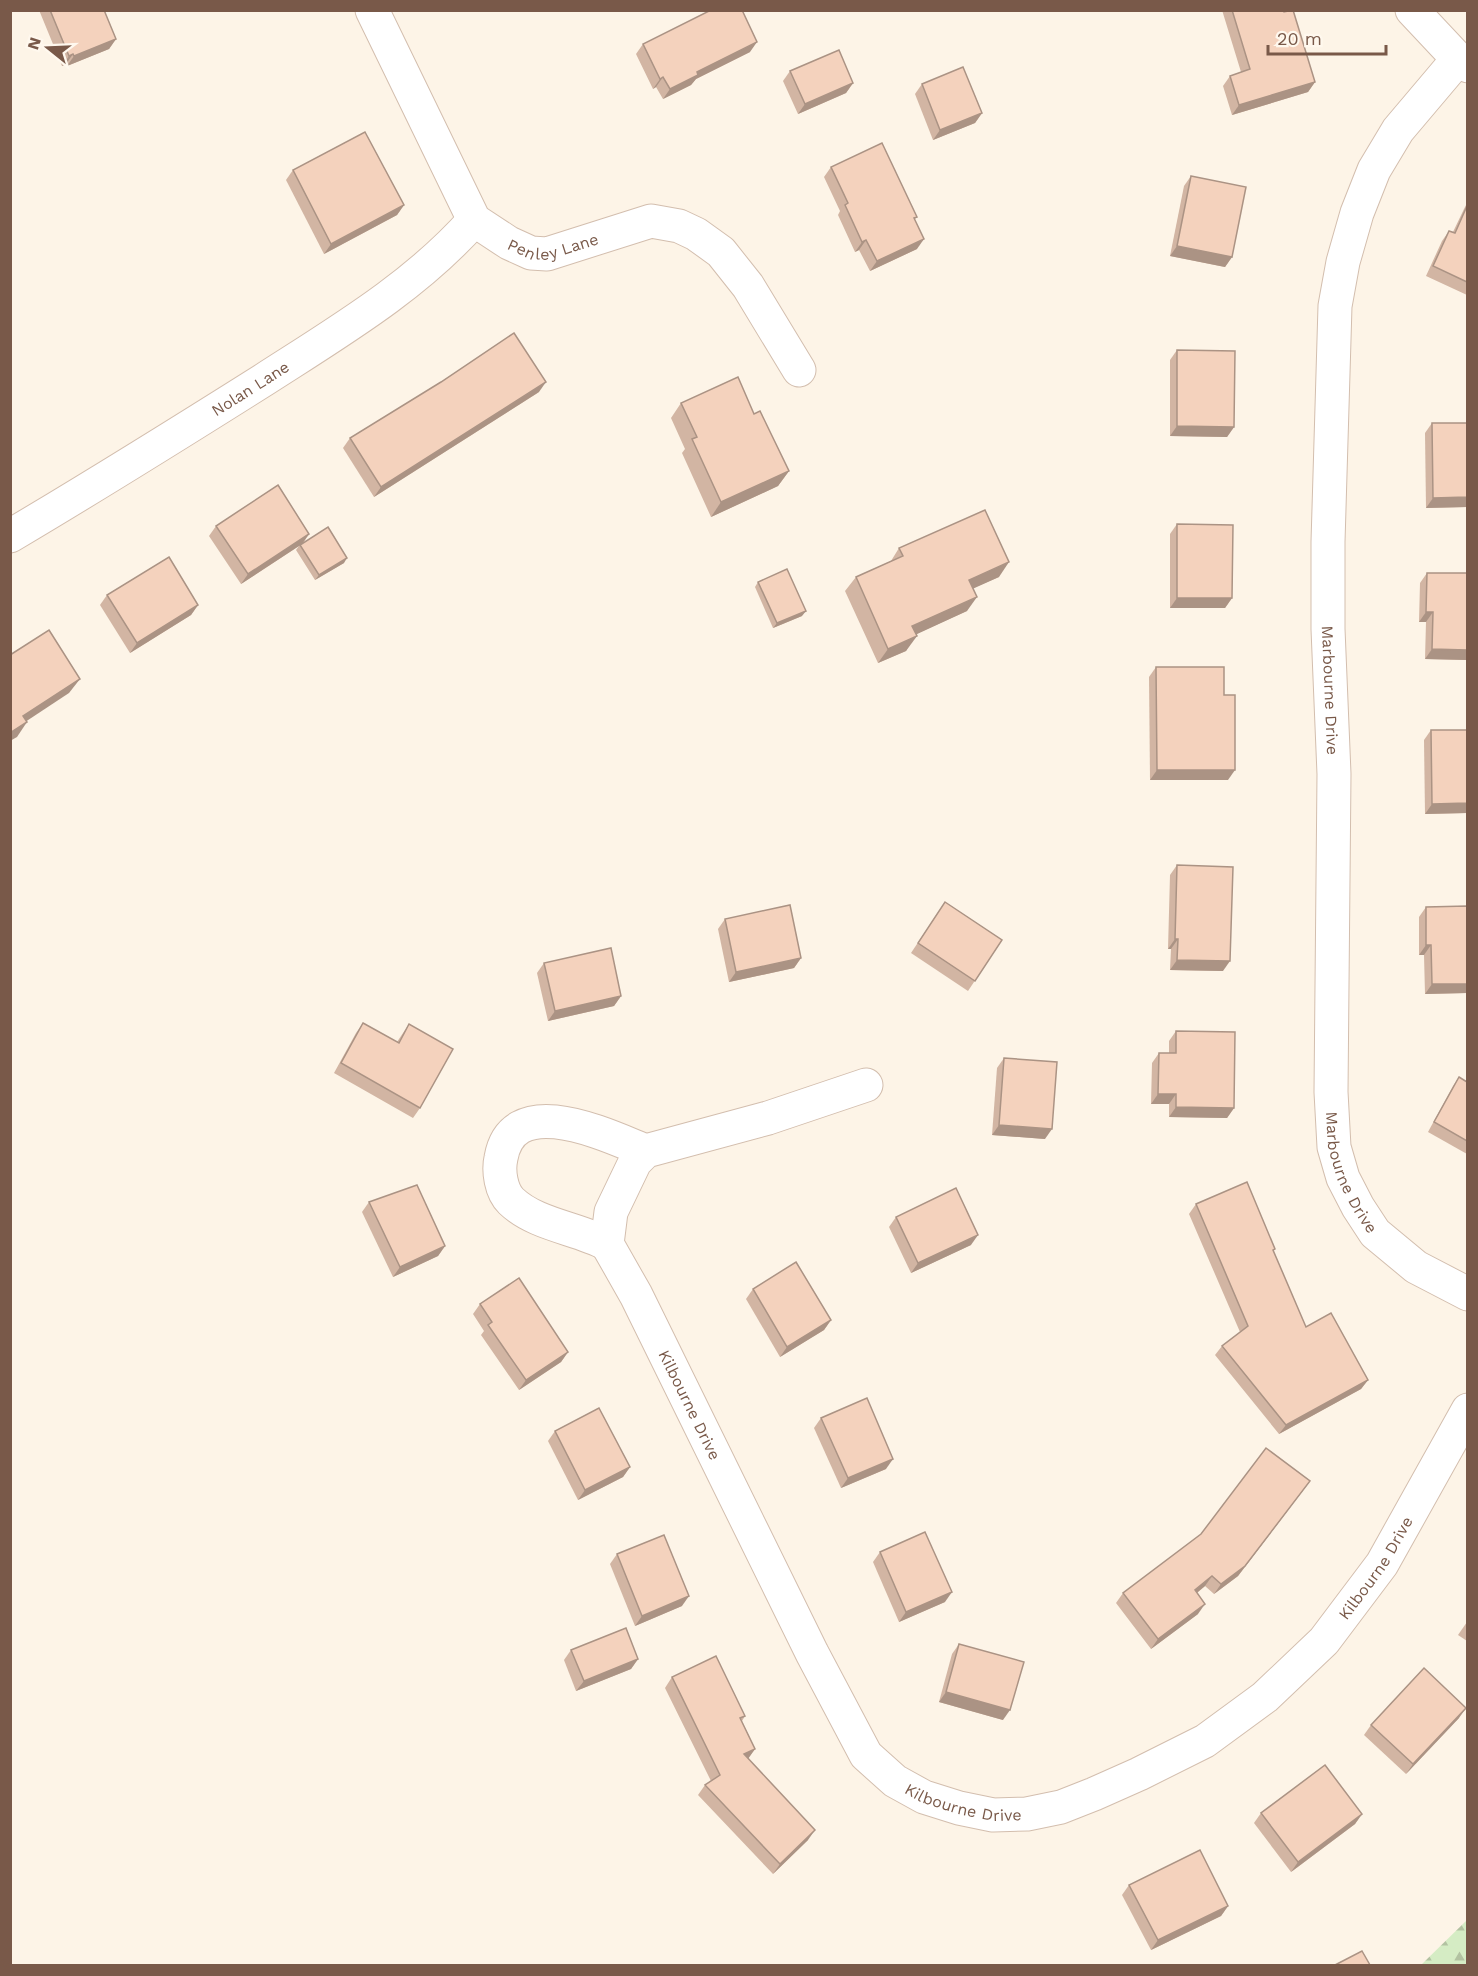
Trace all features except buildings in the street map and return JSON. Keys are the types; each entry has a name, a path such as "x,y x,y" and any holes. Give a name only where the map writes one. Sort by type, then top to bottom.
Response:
{"street":[{"path":"372,10 474,220"},
{"path":"1412,10 1463,62"},
{"name":"Marbourne Drive","path":"1463,62 1398,130 1374,170 1357,213 1343,262 1335,306 1328,542 1328,630 1334,774 1331,1092 1334,1147 1343,1178 1375,1233 1416,1267 1467,1294"},
{"name":"Penley Lane","path":"474,220 509,243 531,253 547,254 651,221 688,230 721,252 748,286 799,370"},
{"name":"Nolan Lane","path":"10,536 140,459 302,356 405,285 431,264 474,220"},
{"path":"646,1151 604,1134 567,1123 535,1120 517,1128 507,1139 501,1158 501,1181 510,1200 530,1214 607,1244 611,1212 635,1162 646,1151 768,1118 866,1085"},
{"name":"Kilbourne Drive","path":"607,1244 636,1295 812,1653 866,1755 895,1781 924,1797 958,1808 993,1815 1027,1814 1061,1807 1139,1774 1205,1740 1265,1697 1324,1641 1382,1563 1467,1410"}],"green space":[{"path":"1467,1920 1467,1965 1421,1965"}]}
